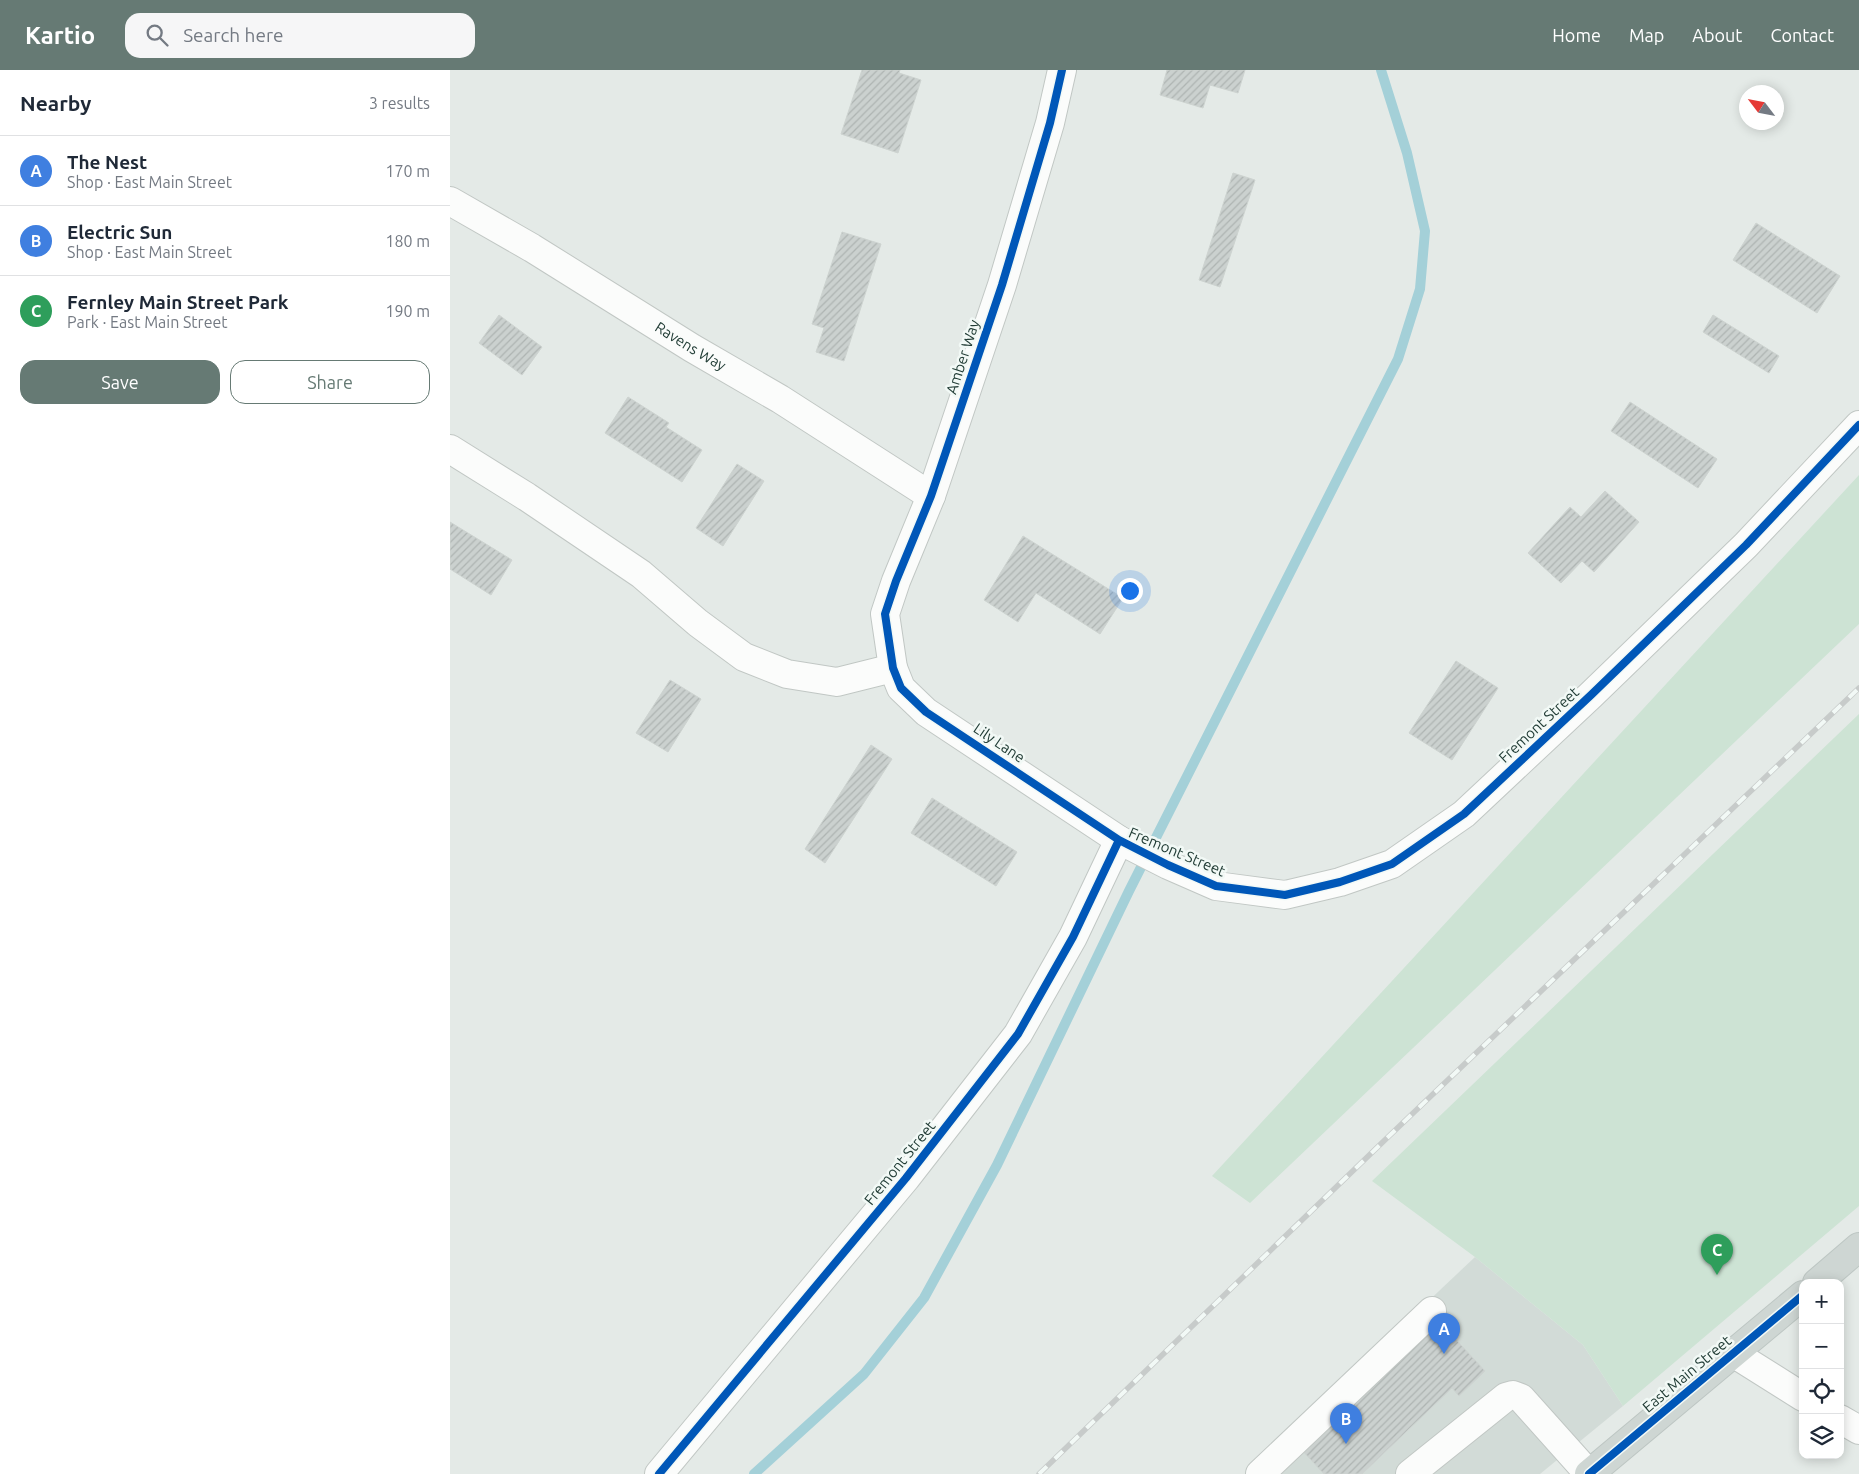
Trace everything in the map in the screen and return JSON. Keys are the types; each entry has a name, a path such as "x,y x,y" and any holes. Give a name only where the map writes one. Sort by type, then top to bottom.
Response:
{"main road":[{"path":"1822,1279 1859,1247"},
{"name":"East Main Street","path":"1589,1474 1799,1298"}],"street":[{"name":"Amber Way","path":"891,658 885,614 896,581 931,496 1002,285 1050,123 1062,70"},
{"name":"Ravens Way","path":"450,200 532,248 692,348 780,399 931,496"},
{"name":"Fremont Street","path":"659,1474 906,1178 1018,1034 1126,844 1216,886 1285,895 1340,882 1392,864 1464,814 1584,702 1746,545 1859,425"},
{"path":"450,449 527,497 641,574 698,623 744,657 787,674 837,682 891,658"},
{"name":"Lily Lane","path":"891,658 901,688 926,712 1126,844"},
{"path":"1260,1474 1432,1311"},
{"path":"1733,1354 1799,1395"},
{"path":"1410,1474 1506,1397 1513,1395 1521,1398 1589,1474"},
{"path":"1844,1421 1859,1430"}],"shaded area":[{"path":"1475,1257 1583,1345 1623,1406 1540,1474 1245,1474"}],"green space":[{"path":"1859,475 1859,624 1250,1203 1212,1176"},
{"path":"1859,714 1859,1206 1623,1406 1583,1345 1475,1257 1372,1181"}],"building":[{"path":"862,70 900,70 899,73 921,80 898,153 841,134"},
{"path":"1167,70 1245,70 1238,93 1210,85 1203,108 1160,95"},
{"path":"1233,173 1255,180 1220,287 1199,280"},
{"path":"1756,223 1840,276 1817,313 1733,260"},
{"path":"842,232 881,244 844,361 816,352 824,328 812,324"},
{"path":"499,315 542,347 522,375 479,343"},
{"path":"1713,315 1779,356 1769,373 1703,332"},
{"path":"628,397 669,423 666,427 702,450 682,482 605,433"},
{"path":"1630,402 1717,459 1698,488 1611,431"},
{"path":"737,464 764,481 723,546 696,528"},
{"path":"1605,491 1639,522 1594,572 1582,561 1561,583 1528,553 1570,507 1581,517"},
{"path":"450,522 512,560 491,595 450,569"},
{"path":"1023,536 1123,598 1100,634 1036,593 1018,622 984,600"},
{"path":"1456,661 1498,688 1452,760 1409,733"},
{"path":"670,680 701,699 668,752 636,733"},
{"path":"871,745 892,759 825,863 805,849"},
{"path":"932,798 1017,852 996,886 911,833"},
{"path":"1436,1318 1485,1371 1459,1396 1452,1388 1362,1474 1324,1474 1299,1447"}],"waterway":[{"path":"754,1474 864,1374 924,1298 997,1165 1129,891 1398,359 1420,289 1425,231 1407,153 1381,70"}],"railway":[{"path":"1039,1474 1388,1137 1859,688"}],"cycle path":[{"path":"1062,70 1050,123 1002,285 931,496 896,581 885,614 893,668 901,688 926,712 1119,840 1168,865 1216,886 1285,895 1340,882 1392,864 1464,814 1591,695 1746,545 1859,425"},
{"path":"659,1474 906,1178 1018,1034 1073,937 1119,840"},
{"path":"1589,1474 1799,1298"}],"place":[{"name":"Fernley Main Street Park","path":"1717,1275"},
{"name":"The Nest","path":"1444,1354"},
{"name":"Electric Sun","path":"1346,1444"}]}
